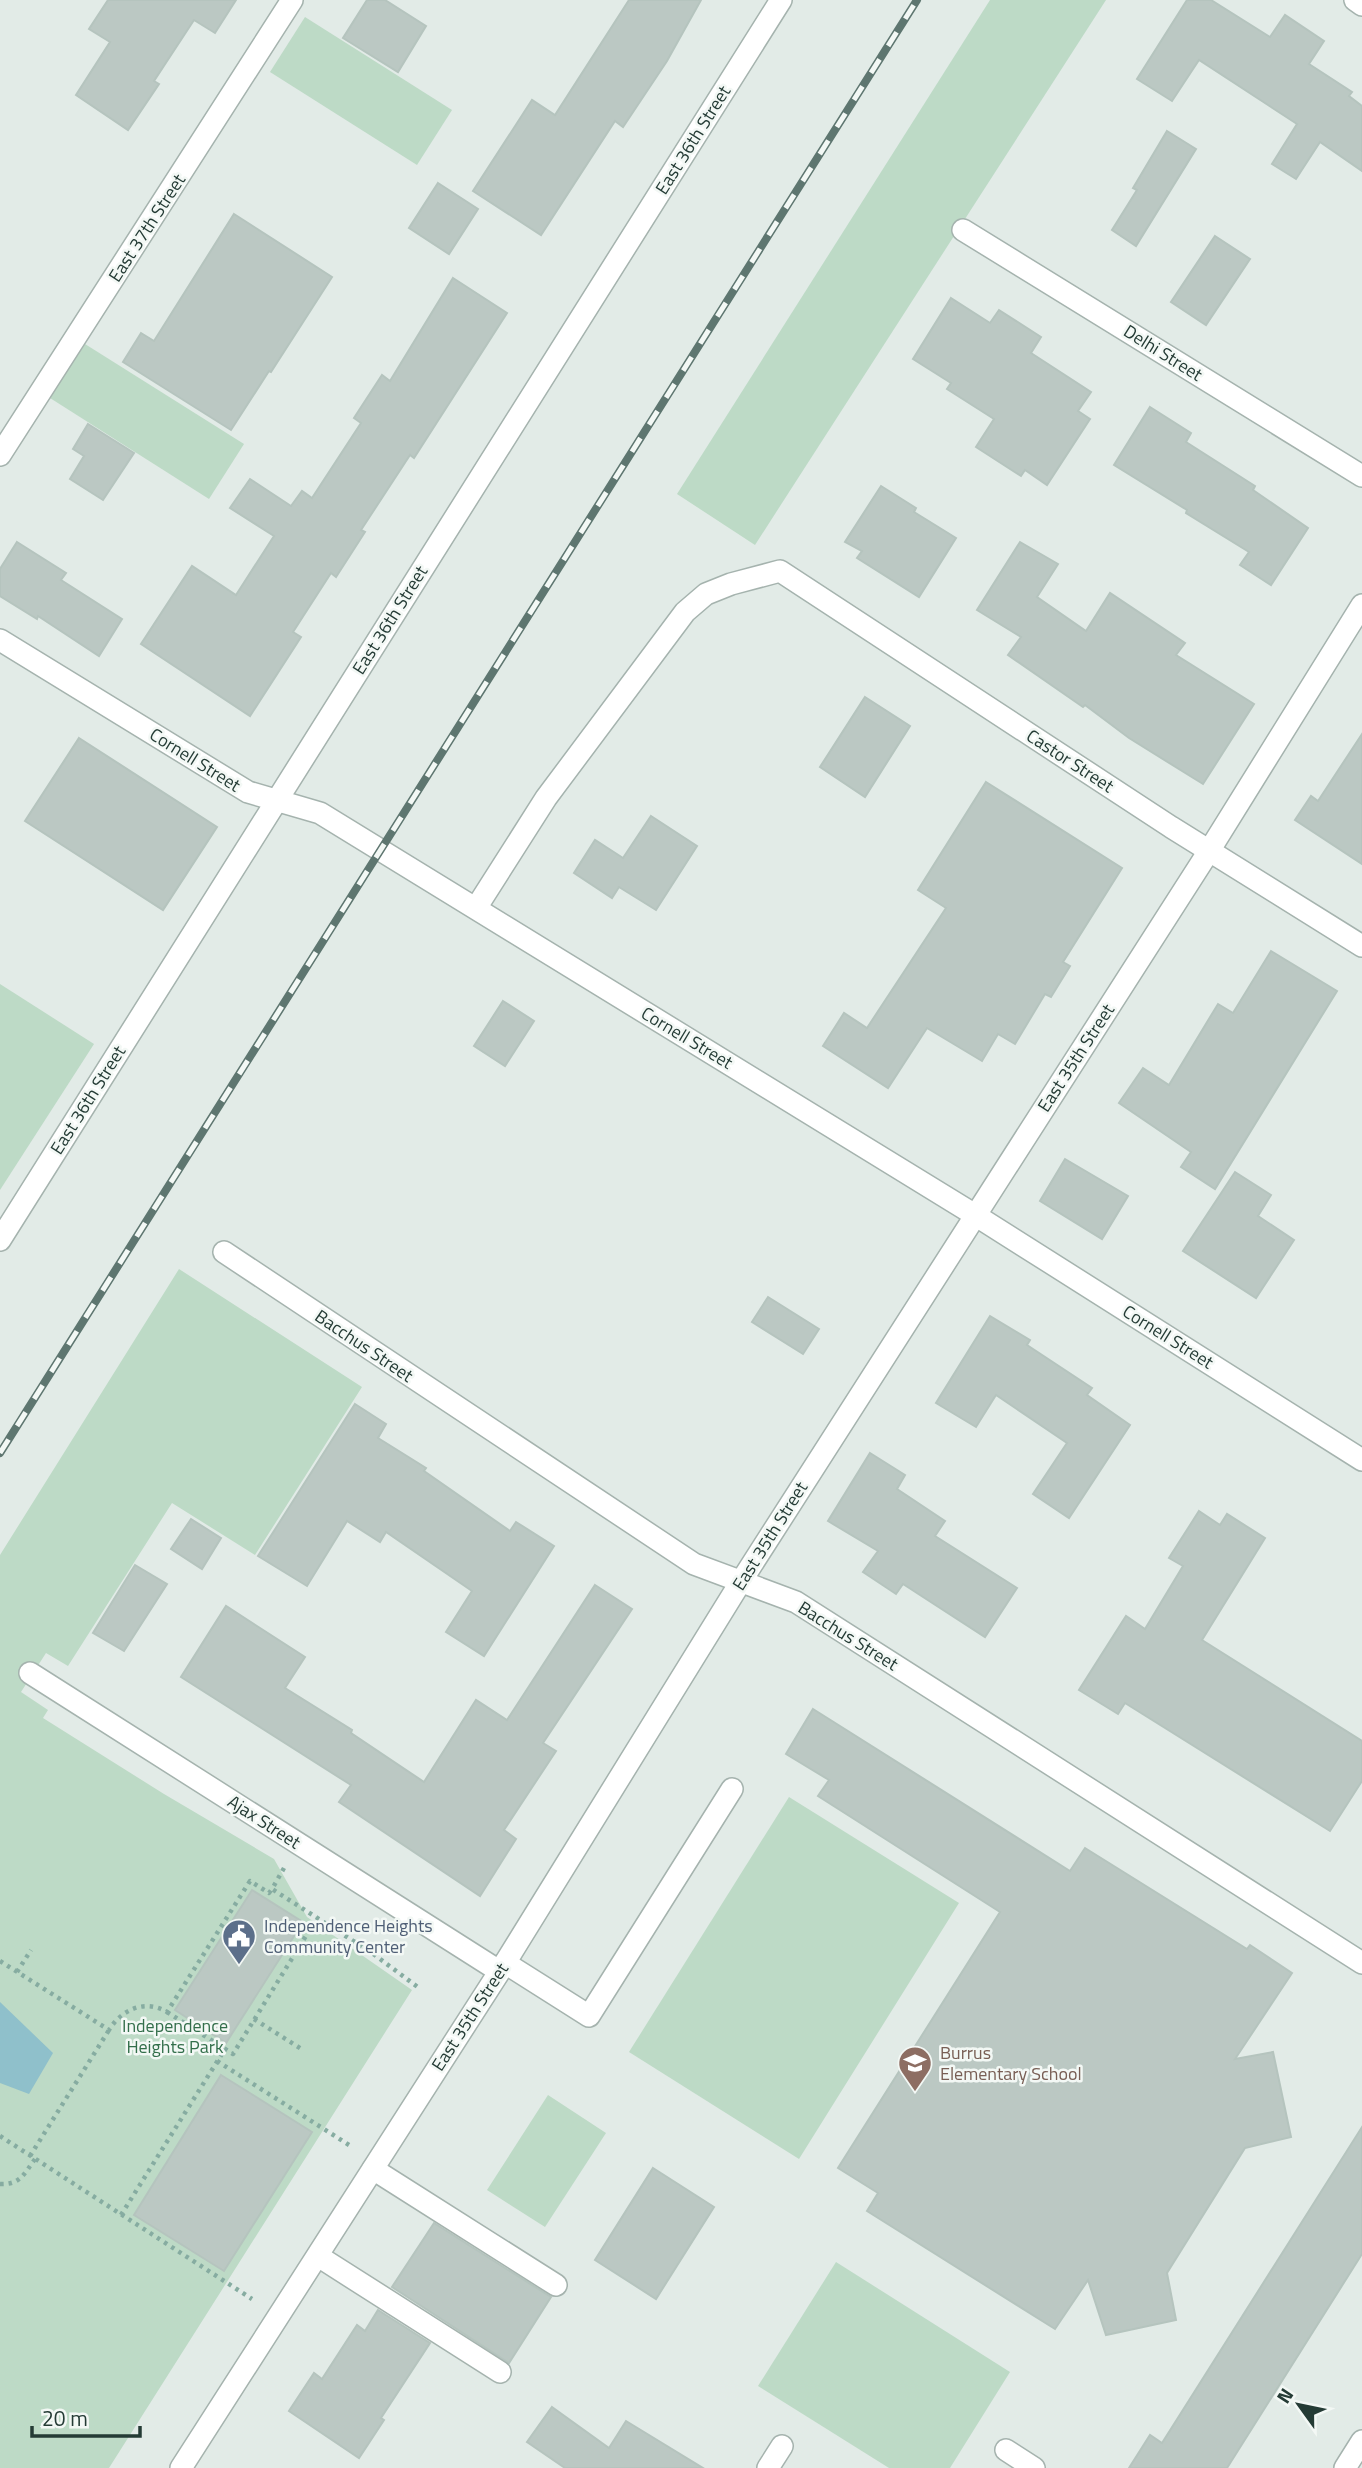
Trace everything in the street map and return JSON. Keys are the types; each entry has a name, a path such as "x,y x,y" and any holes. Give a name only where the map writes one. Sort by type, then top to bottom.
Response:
{"street":[{"name":"East 37th Street","path":"0,455 292,0"},
{"name":"East 36th Street","path":"0,1240 781,0"},
{"path":"1354,0 1362,5"},
{"name":"Delhi Street","path":"964,230 1362,476"},
{"name":"Castor Street","path":"476,908 546,798 685,612 706,594 731,584 780,571 1209,851 1362,946"},
{"name":"East 35th Street","path":"181,2468 502,1967 740,1583 1209,851 1362,605"},
{"name":"Cornell Street","path":"0,640 248,792 320,813 975,1215 1362,1461"},
{"name":"Bacchus Street","path":"223,1252 694,1564 796,1602 1362,1963"},
{"name":"Ajax Street","path":"30,1673 502,1967 589,2016 732,1789"},
{"path":"373,2169 556,2285"},
{"path":"318,2256 500,2372"},
{"path":"1345,2468 1362,2441"},
{"path":"768,2468 782,2446"},
{"path":"1006,2450 1034,2468"}],"path":[{"path":"167,2012 250,1881 269,1893 285,1867"},
{"path":"272,1889 372,1953 419,1988"},
{"path":"0,2184 19,2182 117,2018 129,2009 144,2005 160,2008 233,2054 317,1918"},
{"path":"17,1972 31,1950"},
{"path":"0,1961 109,2030"},
{"path":"254,2019 303,2050"},
{"path":"121,2215 225,2049"},
{"path":"217,2061 349,2145"},
{"path":"0,2137 252,2299"}],"green space":[{"path":"990,0 1106,0 755,545 677,494"},
{"path":"305,17 452,110 417,165 270,72"},
{"path":"85,344 244,444 209,499 50,398"},
{"path":"0,984 94,1044 0,1190"},
{"name":"Independence Heights Park","path":"179,1269 362,1387 255,1555 172,1503 68,1666 46,1653 21,1692 48,1710 43,1718 274,1859 307,1917 412,1990 109,2468 0,2468 0,1555"},
{"path":"789,1797 959,1903 799,2159 629,2052"},
{"path":"548,2095 606,2133 545,2227 487,2190"},
{"path":"836,2262 1010,2372 950,2468 889,2468 758,2386"}],"water":[{"path":"0,2002 53,2053 29,2094 0,2083"}],"building":[{"path":"108,0 236,0 215,33 194,20 154,81 159,84 128,130 76,95 110,42 89,29"},
{"path":"367,0 385,0 426,26 398,72 343,38"},
{"path":"629,0 701,0 667,61 623,127 615,121 541,235 473,191 532,100 555,115"},
{"path":"1187,0 1211,0 1270,37 1285,15 1324,41 1309,64 1352,92 1349,96 1362,106 1362,171 1320,142 1296,179 1272,164 1297,124 1199,60 1172,101 1137,79"},
{"path":"1167,131 1196,149 1136,246 1112,230 1137,190 1133,188"},
{"path":"438,183 478,209 449,254 409,228"},
{"path":"234,214 332,277 231,430 123,362 141,333 154,341"},
{"path":"1215,236 1250,259 1206,325 1171,302"},
{"path":"453,278 507,313 414,458 410,455 361,530 365,532 336,577 331,573 293,632 301,637 250,716 141,644 192,566 236,595 274,536 230,508 250,479 291,506 302,491 312,498 361,423 354,418 382,375 390,381"},
{"path":"951,298 990,323 999,310 1041,337 1031,353 1091,392 1078,411 1090,419 1047,485 1025,470 1021,476 976,447 994,419 947,389 951,383 913,359"},
{"path":"1150,407 1191,433 1186,442 1255,486 1253,490 1308,528 1271,585 1240,565 1249,552 1114,465"},
{"path":"88,424 134,453 103,500 70,479 84,456 73,449"},
{"path":"881,486 916,508 914,512 956,538 919,597 857,558 862,551 845,542"},
{"path":"17,542 66,573 61,580 122,619 99,656 38,616 37,619 0,596 0,569"},
{"path":"1020,542 1058,564 1037,597 1086,631 1110,593 1185,643 1176,655 1254,704 1203,784 1129,738 1085,705 1083,707 1008,655 1021,637 977,610"},
{"path":"865,697 910,726 865,797 820,767"},
{"path":"1362,734 1362,864 1295,820 1311,796 1318,801"},
{"path":"79,738 217,827 163,910 25,821"},
{"path":"986,782 1122,868 1063,962 1070,966 1051,997 1045,994 1015,1044 998,1034 982,1061 927,1028 888,1088 823,1046 844,1013 867,1028 946,908 918,890"},
{"path":"651,816 697,846 656,910 619,887 612,898 574,873 595,840 623,858"},
{"path":"1271,951 1337,991 1215,1189 1181,1167 1191,1152 1119,1103 1143,1068 1169,1085 1218,1004 1233,1013"},
{"path":"503,1001 534,1021 505,1066 474,1046"},
{"path":"1065,1159 1128,1196 1102,1239 1040,1201"},
{"path":"1235,1172 1271,1195 1258,1216 1294,1240 1256,1298 1183,1251"},
{"path":"768,1297 819,1329 803,1354 752,1322"},
{"path":"990,1316 1030,1340 1027,1345 1092,1388 1087,1395 1130,1425 1069,1518 1033,1494 1067,1443 996,1395 976,1427 936,1403"},
{"path":"355,1404 386,1424 378,1438 426,1468 424,1471 510,1531 516,1522 554,1546 484,1656 446,1632 472,1591 386,1532 380,1542 347,1521 307,1586 258,1556"},
{"path":"870,1453 905,1475 897,1489 945,1521 935,1536 1017,1588 985,1637 903,1584 896,1594 863,1572 878,1551 828,1521"},
{"path":"1199,1511 1220,1525 1227,1514 1265,1538 1202,1640 1362,1741 1362,1781 1330,1831 1125,1703 1118,1714 1079,1690 1126,1616 1145,1629 1183,1566 1169,1558"},
{"path":"191,1519 221,1538 202,1569 171,1549"},
{"path":"135,1565 167,1584 124,1651 93,1633"},
{"path":"595,1585 632,1609 543,1743 556,1751 504,1830 516,1839 480,1896 339,1802 351,1785 181,1677 226,1606 305,1657 285,1688 352,1730 351,1733 424,1782 476,1700 507,1720"},
{"path":"813,1709 1070,1871 1085,1848 1247,1949 1250,1945 1292,1973 1235,2059 1273,2052 1291,2137 1245,2148 1167,2273 1176,2320 1106,2335 1088,2280 1055,2329 867,2211 878,2193 838,2168 1000,1912 818,1796 829,1780 786,1754"},
{"name":"Independence Heights Community Center","path":"252,1890 303,1922 226,2043 175,2010"},
{"path":"221,2075 312,2132 224,2271 134,2215"},
{"path":"1362,2127 1362,2254 1227,2468 1129,2468 1150,2435 1162,2443"},
{"path":"653,2168 714,2207 656,2299 595,2260"},
{"path":"434,2223 551,2297 509,2363 392,2287"},
{"path":"378,2310 430,2343 381,2418 384,2420 359,2458 289,2411 314,2373 322,2379 357,2325 365,2331"},
{"path":"552,2407 609,2448 626,2421 703,2468 565,2468 527,2442"}],"railway":[{"path":"0,1453 917,0"}],"place":[{"name":"Independence Heights Community Center","path":"239,1966"},
{"name":"Burrus Elementary School","path":"915,2093"}]}
